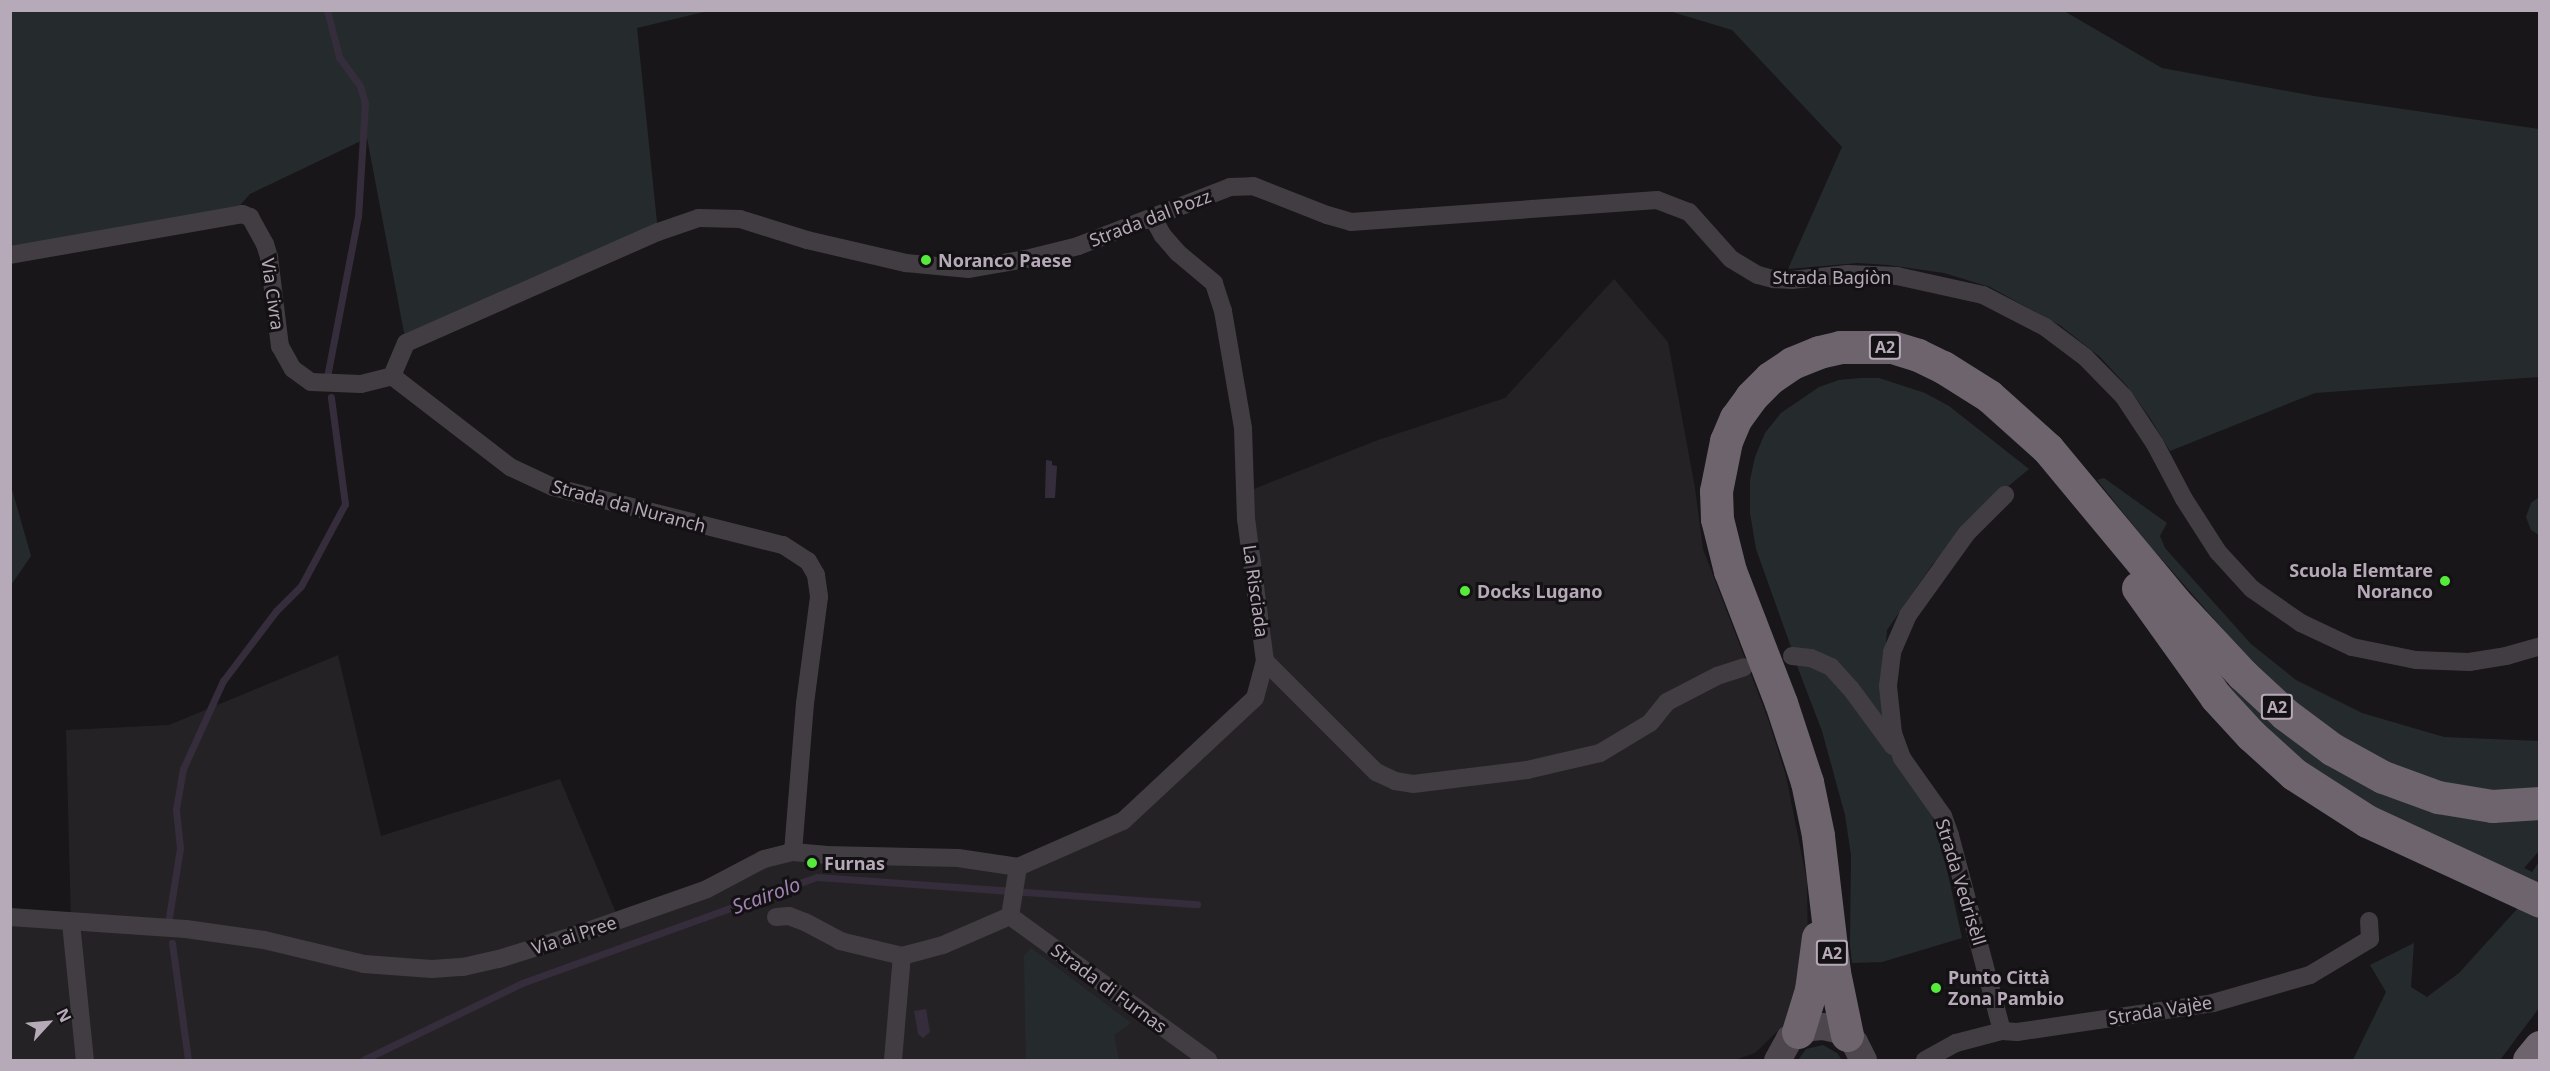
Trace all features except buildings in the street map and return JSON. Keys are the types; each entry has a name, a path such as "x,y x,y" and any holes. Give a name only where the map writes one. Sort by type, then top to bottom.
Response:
{"highway":[{"name":"A2","path":"1855,1048 1834,972 1818,835 1807,782 1781,703 1730,572 1717,519 1718,467 1726,441 1746,404 1770,378 1792,363 1819,352 1850,346 1892,347 1918,355 1943,367 1989,396 2048,449 2083,494 2180,608 2242,674 2308,733 2357,765 2410,788 2465,802 2492,806 2540,803"},
{"name":"A2","path":"2083,494 2126,570 2190,661 2224,706 2273,756 2318,791 2367,821 2540,901"},
{"name":"A2","path":"1786,1046 1815,972 1822,869"},
{"path":"2529,1060 2540,1047"}],"main road":[{"path":"1755,1060 1823,1026 1836,1029 1855,1048"}],"street":[{"name":"Strada dal Pozz","path":"392,376 406,343 658,232 699,218 740,219 807,240 906,263 969,269 1026,259 1078,246 1230,187 1253,186"},
{"name":"Strada Bagiòn","path":"1253,186 1351,222 1635,199 1657,200 1689,212 1731,259 1758,275 1792,280 1848,274 1897,276 1983,295 2045,327 2107,378 2141,421 2184,499 2218,552 2252,589 2274,607 2301,623 2352,646 2416,660 2469,662 2506,656 2540,646"},
{"name":"Via Civra","path":"10,255 242,213 255,223 270,257 280,346 293,369 311,382 361,384 392,376"},
{"name":"La Risciada","path":"1018,867 1123,820 1255,698 1265,661 1246,519 1243,428 1223,311 1214,283 1178,253 1163,236 1153,218"},
{"name":"Strada da Nuranch","path":"392,376 510,468 553,488 783,545 808,561 816,575 819,597 805,703 793,852"},
{"name":"Strada Vedrisèll","path":"2002,1031 1950,836 1943,816 1902,758 1893,733 1888,686 1892,652 1898,633 1920,596 1967,533 2005,495"},
{"path":"1792,656 1811,657 1839,675 1902,758"},
{"path":"1265,661 1376,772 1395,781 1413,784 1527,770 1600,753 1650,723 1667,702 1717,676 1744,667"},
{"name":"Via ai Pree","path":"10,917 186,929 264,940 364,964 432,969 463,967 499,959 707,889 764,859 793,852 825,855 958,858 1018,867"},
{"path":"776,917 789,916 840,941 902,956 943,945 1010,916 1018,867"},
{"name":"Strada di Furnas","path":"1010,916 1208,1060"},
{"name":"Strada Vajèe","path":"1925,1060 1956,1043 2002,1031 2017,1032 2213,1003 2310,975 2370,939 2369,921"},
{"path":"71,922 86,1060"},
{"path":"893,1060 902,956"}],"shaded area":[{"path":"11,11 708,11 637,28 658,232 406,343 367,138 250,194 233,213 11,255"},
{"path":"1669,11 2064,11 2162,68 2314,96 2539,129 2539,377 2315,393 2170,451 2127,386 2100,357 2061,326 1990,287 1944,273 1888,265 1858,263 1788,269 1842,147 1732,30"},
{"path":"1614,279 1668,342 1695,488 1703,549 1768,719 1786,776 1807,881 1808,950 1785,1024 1755,1053 1735,1060 11,1060 10,917 71,922 66,730 169,725 338,655 381,836 560,779 619,920 793,852 1019,867 1123,821 1255,698 1265,661 1246,492 1378,440 1505,398"},
{"path":"1879,378 1925,393 1949,406 2029,469 1982,508 1932,565 1887,630 1883,685 1888,727 1845,670 1791,647 1756,549 1750,513 1750,480 1755,457 1765,433 1781,413 1819,387 1839,380"},
{"path":"1046,460 1052,461 1052,465 1057,466 1055,498 1045,498"},
{"path":"2104,478 2167,523 2160,536 2165,548 2251,644 2296,680 2362,713 2444,737 2539,741 2539,789 2493,791 2468,788 2413,774 2353,744 2301,707 2250,660 2150,546 2097,480"},
{"path":"11,486 31,556 10,585"},
{"path":"2539,497 2539,535 2531,530 2526,517 2531,503"},
{"path":"1796,663 1815,667 1838,682 1928,803 1942,847 1962,938 1882,962 1852,963 1850,945 1851,855 1845,815 1822,731"},
{"path":"2230,684 2265,717 2539,816 2539,851 2524,868 2532,872 2539,862 2539,886 2401,826 2297,760 2227,687"},
{"path":"2518,908 2539,918 2539,1008 2500,1060 2353,1060 2386,992 2370,965 2414,943 2411,987 2427,997 2459,973"},
{"path":"1031,948 1131,1023 1114,1035 1119,1060 1026,1060 1024,956"},
{"path":"926,1009 930,1032 923,1038 918,1034 914,1011"},
{"path":"1823,1045 1837,1053 1842,1060 1798,1060 1806,1049"}],"waterway":[{"path":"327,10 339,57 360,86 365,103 358,216 328,372"},
{"path":"169,917 180,848 176,809 183,769 223,681 276,611 301,586 345,504 331,397"},
{"name":"Scairolo","path":"363,1060 522,983 817,877 1197,904"},
{"path":"172,943 188,1060"}],"place":[{"name":"Noranco Paese","path":"926,260"},
{"name":"Scuola Elemtare Noranco","path":"2445,581"},
{"name":"Docks Lugano","path":"1465,591"},
{"name":"Furnas","path":"812,863"},
{"name":"Punto Città Zona Pambio","path":"1936,988"}]}
